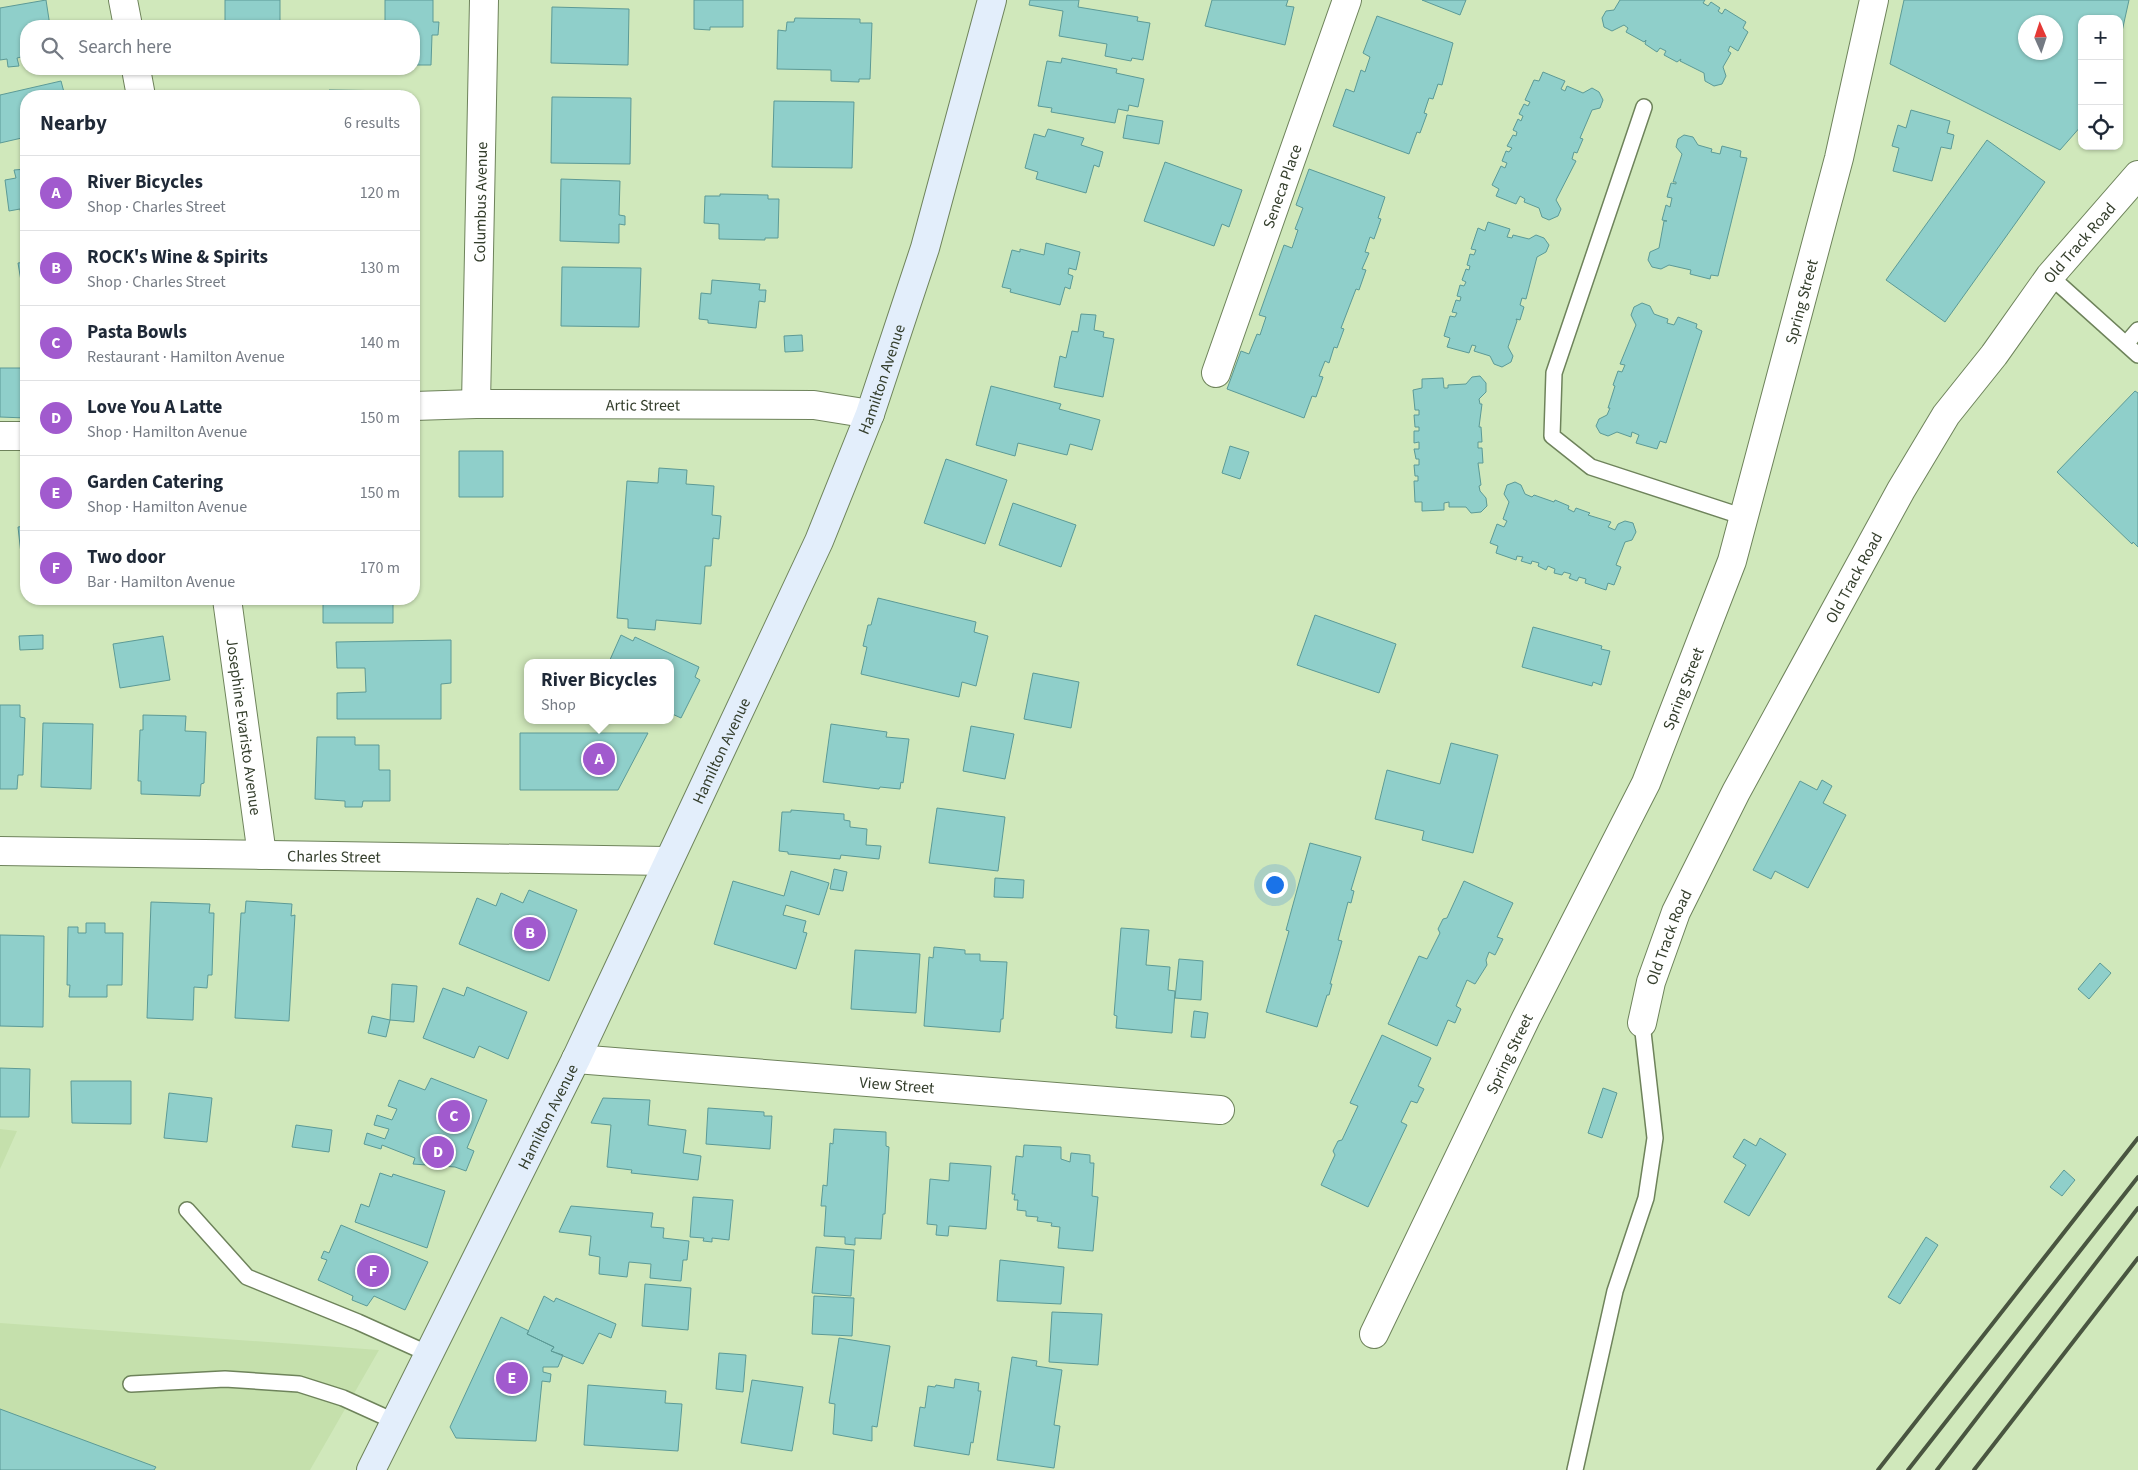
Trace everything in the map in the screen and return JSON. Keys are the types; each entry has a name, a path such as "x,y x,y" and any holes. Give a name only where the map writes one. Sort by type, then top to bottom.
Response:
{"main road":[{"name":"Hamilton Avenue","path":"372,1470 576,1059 819,541 870,414 925,248 992,0"}],"street":[{"path":"123,0 127,20"},
{"name":"Columbus Avenue","path":"476,404 484,0"},
{"name":"Seneca Place","path":"1216,373 1347,0"},
{"name":"Spring Street","path":"1374,1334 1526,1018 1646,783 1732,561 1839,158 1874,0"},
{"path":"137,75 140,90"},
{"name":"Old Track Road","path":"1642,1023 1650,982 1676,912 1736,792 1842,596 1946,415 1994,355 2050,276 2138,174"},
{"name":"Artic Street","path":"420,406 476,404 814,405 870,414"},
{"path":"0,436 20,436"},
{"name":"Josephine Evaristo Avenue","path":"228,605 262,855"},
{"name":"Charles Street","path":"0,851 668,861"},
{"name":"View Street","path":"576,1059 1220,1110"}],"lane":[{"path":"1644,107 1554,373 1552,436 1591,467 1744,517"},
{"path":"2050,276 2138,356"},
{"path":"2126,344 2138,330"},
{"path":"1575,1470 1615,1291 1646,1198 1655,1138 1642,1023"},
{"path":"187,1210 247,1276 429,1354"},
{"path":"131,1384 225,1379 299,1384 343,1398 396,1422"}],"shaded area":[{"path":"0,1129 17,1131 0,1169"},
{"path":"0,1323 379,1350 310,1470 0,1470"}],"building":[{"path":"46,0 49,20 20,20 20,57 17,58 19,66 8,67 7,59 0,60 0,8"},
{"path":"225,0 280,0 280,20 225,20"},
{"path":"385,0 433,0 433,22 439,22 438,35 432,35 431,65 420,65 420,20 385,20"},
{"path":"694,0 743,0 743,27 710,27 710,30 694,29"},
{"path":"1030,0 1079,0 1078,7 1138,17 1137,21 1150,23 1143,60 1132,58 1131,61 1105,56 1107,44 1059,36 1063,11 1029,5"},
{"path":"1212,0 1288,0 1286,6 1294,7 1285,45 1205,26"},
{"path":"1422,0 1466,0 1460,15"},
{"path":"1620,0 1705,0 1703,3 1708,6 1711,2 1720,8 1718,11 1722,14 1725,9 1746,22 1743,28 1748,32 1738,51 1730,46 1728,51 1731,53 1723,67 1726,76 1722,84 1714,86 1705,81 1704,73 1680,61 1681,59 1677,62 1664,55 1666,51 1660,48 1657,52 1645,44 1646,40 1644,42 1626,32 1628,28 1624,25 1612,31 1604,27 1602,18 1606,11 1614,10"},
{"path":"1904,0 2129,0 2123,27 2123,15 2078,15 2078,130 2060,150 1890,64"},
{"path":"552,7 629,9 628,65 551,63"},
{"path":"1377,16 1453,43 1442,85 1438,84 1433,99 1429,98 1424,113 1427,114 1420,133 1417,132 1409,154 1333,126 1346,89 1354,92 1361,70 1365,72 1370,57 1363,53"},
{"path":"795,18 860,19 860,23 872,23 870,79 859,79 859,82 831,81 831,70 777,69 778,30 786,31 787,22 794,22"},
{"path":"1062,58 1117,69 1116,73 1144,79 1138,107 1129,105 1128,111 1118,109 1115,123 1051,112 1052,108 1038,106 1047,61 1061,63"},
{"path":"1543,72 1565,81 1561,89 1565,91 1567,86 1583,93 1592,88 1599,92 1603,100 1600,108 1592,110 1580,138 1583,139 1577,153 1574,152 1572,159 1576,161 1556,200 1561,209 1558,216 1549,220 1542,217 1539,208 1524,202 1525,199 1520,196 1516,204 1496,196 1499,189 1492,185 1501,166 1505,168 1507,163 1502,161 1506,151 1509,152 1512,148 1507,146 1513,135 1516,136 1517,132 1513,130 1518,119 1521,121 1523,116 1519,114 1524,104 1528,106 1530,102 1525,100 1534,80 1539,81"},
{"path":"61,81 63,90 22,90"},
{"path":"20,90 20,138 0,143 0,95"},
{"path":"552,97 631,98 630,164 551,163"},
{"path":"774,101 854,102 852,168 772,167"},
{"path":"1911,110 1950,121 1947,133 1954,135 1951,149 1941,147 1932,181 1893,171 1899,148 1892,146 1898,125 1906,128"},
{"path":"1127,115 1163,121 1159,144 1123,138"},
{"path":"1048,129 1084,138 1081,145 1103,152 1099,167 1094,165 1086,193 1036,179 1038,172 1025,168 1034,134 1045,137"},
{"path":"1684,135 1693,137 1698,145 1712,149 1711,152 1720,154 1722,146 1741,151 1740,157 1747,158 1718,276 1711,275 1710,279 1690,274 1691,270 1669,265 1661,269 1652,267 1648,260 1650,252 1659,248 1664,221 1667,221 1662,220 1666,205 1670,207 1672,198 1667,197 1671,183 1676,184 1676,182 1673,182 1682,154 1676,147 1678,139"},
{"path":"1987,140 2045,182 1945,322 1886,280"},
{"path":"1165,162 1242,190 1229,227 1222,224 1214,246 1144,221"},
{"path":"1309,169 1385,197 1378,218 1381,219 1374,239 1370,237 1365,252 1369,253 1362,269 1366,270 1359,290 1356,289 1341,328 1344,329 1337,348 1334,347 1329,363 1325,361 1319,376 1323,377 1316,397 1312,396 1304,418 1227,389 1241,351 1249,354 1257,334 1260,335 1266,317 1259,315 1284,245 1292,248 1298,230 1295,229 1303,208 1296,205"},
{"path":"14,170 20,170 20,209 9,211 5,180 16,178"},
{"path":"561,179 620,181 619,215 625,216 625,225 619,224 619,243 560,241"},
{"path":"720,194 768,195 768,199 779,199 778,238 765,238 765,240 719,239 719,224 704,223 705,196 720,196"},
{"path":"1488,222 1510,229 1507,237 1512,238 1513,235 1529,239 1536,235 1544,238 1549,245 1546,252 1537,257 1526,299 1522,298 1520,305 1524,307 1520,320 1516,319 1517,321 1508,347 1513,356 1511,362 1502,367 1494,364 1490,356 1474,351 1476,346 1472,345 1469,353 1447,347 1450,338 1444,336 1450,316 1455,317 1457,313 1452,312 1456,300 1460,301 1461,297 1457,296 1460,285 1464,286 1466,282 1462,280 1466,269 1469,270 1470,266 1467,265 1470,254 1474,255 1476,250 1471,249 1478,228 1485,231"},
{"path":"1046,243 1080,252 1076,270 1069,268 1068,274 1073,276 1070,289 1065,287 1060,305 1010,292 1011,289 1002,287 1012,250 1020,252 1020,249 1044,255"},
{"path":"562,267 641,268 639,327 561,326"},
{"path":"712,280 760,284 759,290 766,290 765,302 759,301 756,328 708,323 708,320 699,319 701,293 711,294"},
{"path":"1642,303 1650,306 1654,314 1668,319 1667,323 1674,325 1678,317 1697,324 1696,328 1702,331 1666,443 1660,441 1657,449 1636,443 1639,435 1632,432 1631,437 1617,432 1608,436 1600,433 1596,426 1599,419 1607,415 1610,408 1608,408 1615,386 1613,385 1618,371 1622,372 1625,365 1620,364 1636,325 1631,315 1634,307"},
{"path":"1081,314 1096,315 1094,330 1104,332 1103,337 1114,339 1103,397 1054,387 1060,356 1066,358 1072,331 1078,332"},
{"path":"802,335 803,351 785,352 784,336"},
{"path":"0,368 20,368 20,418 0,417"},
{"path":"1480,376 1486,383 1486,392 1479,399 1480,404 1482,404 1479,427 1481,427 1482,442 1478,442 1478,448 1482,448 1483,463 1478,463 1481,485 1479,486 1480,491 1486,498 1487,506 1481,512 1471,513 1466,507 1449,507 1449,502 1444,503 1444,510 1422,511 1422,502 1415,502 1414,481 1418,481 1418,476 1415,476 1414,465 1419,465 1419,459 1416,459 1414,449 1419,449 1419,442 1414,443 1414,431 1419,431 1419,427 1415,427 1414,415 1419,415 1419,410 1415,410 1413,390 1422,388 1422,379 1443,378 1444,388 1448,388 1448,385 1466,384 1472,377"},
{"path":"991,386 1061,404 1059,409 1100,420 1092,450 1070,444 1067,455 1018,443 1015,456 976,445"},
{"path":"2135,391 2138,393 2138,547 2133,542 2132,544 2057,472"},
{"path":"1230,446 1249,452 1240,479 1222,473"},
{"path":"459,451 503,451 503,497 459,497"},
{"path":"946,459 1007,480 985,544 924,523"},
{"path":"659,468 687,470 686,484 714,486 712,515 721,516 719,539 713,538 711,566 705,566 701,624 656,620 655,630 628,628 628,619 617,618 627,481 658,483"},
{"path":"1515,482 1521,485 1525,494 1554,502 1555,500 1569,506 1568,509 1574,512 1576,508 1590,513 1588,515 1611,522 1608,527 1615,530 1618,524 1625,521 1633,523 1636,532 1632,540 1625,542 1616,565 1621,567 1614,585 1608,583 1606,590 1585,583 1586,579 1579,577 1577,581 1569,578 1571,574 1564,572 1562,575 1554,573 1555,569 1548,566 1546,570 1538,566 1539,563 1532,561 1531,564 1521,561 1523,557 1517,556 1516,560 1496,553 1498,546 1490,543 1497,524 1504,527 1507,521 1503,519 1509,502 1504,494 1507,485"},
{"path":"1013,503 1076,525 1061,567 999,545"},
{"path":"18,527 20,527 20,545"},
{"path":"878,598 976,622 974,632 988,636 976,686 962,682 959,697 861,674 867,647 863,646"},
{"path":"323,605 393,605 393,623 323,623"},
{"path":"1315,615 1396,644 1379,693 1297,665"},
{"path":"1533,627 1602,646 1601,649 1610,651 1601,685 1593,682 1592,686 1522,667"},
{"path":"43,635 43,649 20,650 19,636"},
{"path":"621,635 633,641 635,637 699,667 695,677 700,680 681,718 674,715 674,659 610,659"},
{"path":"163,636 170,680 120,688 113,644"},
{"path":"451,640 451,683 441,684 441,719 337,719 337,693 366,692 365,668 337,668 336,642"},
{"path":"1033,673 1079,682 1071,728 1024,719"},
{"path":"0,705 20,705 20,717 25,718 23,775 18,775 17,789 0,789"},
{"path":"143,715 186,716 185,731 206,732 204,783 201,784 200,796 141,794 141,781 138,781 140,730 143,730"},
{"path":"43,723 93,724 91,789 41,787"},
{"path":"831,724 887,732 886,737 909,739 903,783 901,782 900,789 880,787 879,789 823,782"},
{"path":"971,726 1014,734 1005,779 963,771"},
{"path":"520,733 648,733 618,790 520,790"},
{"path":"317,737 355,737 355,745 379,745 379,770 390,770 390,801 363,801 362,807 345,807 345,801 315,799"},
{"path":"1451,743 1498,755 1473,853 1422,840 1424,831 1375,819 1387,770 1440,784"},
{"path":"1822,780 1832,786 1823,803 1846,815 1808,888 1775,871 1771,879 1753,870 1800,781 1817,790"},
{"path":"937,808 1005,817 998,871 929,863"},
{"path":"791,810 844,814 844,820 850,821 850,827 867,829 866,845 881,846 879,859 841,855 840,859 788,854 788,852 779,851 782,812 791,812"},
{"path":"1310,843 1361,857 1351,890 1354,891 1351,903 1348,902 1338,940 1342,941 1330,984 1332,984 1317,1027 1266,1012 1289,931 1286,930"},
{"path":"834,869 847,872 843,891 830,889"},
{"path":"791,871 829,883 819,915 786,905 783,915 806,921 803,932 807,933 796,969 714,944 733,881 784,896"},
{"path":"995,878 1024,880 1023,898 994,897"},
{"path":"1464,881 1513,903 1497,937 1503,939 1495,955 1489,952 1486,960 1487,965 1475,984 1467,980 1456,1006 1461,1009 1455,1023 1448,1020 1437,1046 1388,1024 1419,956 1427,959 1440,933 1438,929 1443,919 1447,918"},
{"path":"529,890 577,910 549,981 459,944 477,898 496,906 501,893 523,903"},
{"path":"246,901 292,904 291,916 295,915 289,1021 235,1018 241,913 245,913"},
{"path":"151,902 210,904 209,913 214,913 212,975 208,975 207,988 194,987 193,1020 147,1018"},
{"path":"86,923 105,923 105,933 123,933 122,985 107,985 107,997 69,997 70,985 67,985 68,927 78,927 78,933 86,933"},
{"path":"1121,928 1149,930 1146,965 1170,967 1168,990 1175,991 1172,1033 1116,1028 1117,1016 1114,1015"},
{"path":"0,935 44,936 43,1027 0,1026"},
{"path":"934,947 965,950 965,954 980,954 980,961 1007,962 1003,1019 1001,1019 1000,1032 924,1026 929,957 933,958"},
{"path":"855,950 920,954 916,1013 851,1009"},
{"path":"1179,959 1203,961 1201,1000 1175,998"},
{"path":"2100,963 2111,973 2089,999 2078,989"},
{"path":"392,984 417,986 414,1022 390,1020"},
{"path":"467,987 527,1012 508,1059 479,1046 474,1058 423,1038 443,988 464,996"},
{"path":"1194,1011 1208,1013 1205,1038 1191,1037"},
{"path":"372,1016 390,1020 386,1037 368,1033"},
{"path":"1382,1035 1431,1058 1418,1086 1424,1089 1417,1103 1411,1101 1401,1122 1407,1125 1368,1207 1321,1185 1335,1155 1333,1151 1338,1141 1342,1140 1358,1106 1350,1103"},
{"path":"0,1068 30,1069 29,1117 0,1117"},
{"path":"431,1078 487,1100 467,1148 474,1151 466,1171 455,1167 413,1164 415,1158 382,1145 381,1149 364,1144 367,1133 385,1139 389,1129 374,1125 377,1115 392,1120 397,1109 388,1106 399,1080 425,1090"},
{"path":"71,1081 131,1081 131,1124 72,1123"},
{"path":"1603,1088 1617,1093 1602,1138 1588,1133"},
{"path":"169,1093 212,1098 207,1142 164,1138"},
{"path":"603,1098 650,1100 648,1125 686,1130 683,1153 701,1156 698,1180 631,1173 632,1170 607,1167 611,1125 591,1123"},
{"path":"708,1108 764,1112 764,1116 772,1116 770,1149 706,1144"},
{"path":"296,1125 332,1130 329,1152 292,1147"},
{"path":"834,1129 886,1132 886,1146 889,1147 885,1214 883,1214 881,1239 855,1238 855,1245 845,1244 845,1237 824,1236 826,1206 821,1206 823,1185 827,1186 830,1143 833,1144"},
{"path":"1760,1138 1786,1154 1749,1216 1724,1202 1746,1165 1733,1157 1744,1139 1756,1146"},
{"path":"1024,1145 1061,1147 1061,1159 1070,1162 1071,1153 1090,1155 1090,1163 1094,1163 1092,1196 1098,1197 1093,1251 1058,1248 1060,1227 1051,1226 1052,1223 1037,1221 1038,1217 1026,1216 1026,1211 1017,1210 1018,1200 1014,1200 1015,1194 1012,1194 1016,1156 1023,1157"},
{"path":"950,1163 991,1166 986,1229 949,1226 948,1236 936,1235 937,1225 927,1224 930,1179 949,1181"},
{"path":"2064,1170 2075,1180 2062,1196 2050,1187"},
{"path":"380,1173 392,1177 393,1174 445,1191 427,1248 355,1222 361,1204 369,1207"},
{"path":"693,1197 733,1200 729,1240 712,1238 712,1242 703,1241 704,1238 690,1237"},
{"path":"571,1206 653,1213 651,1227 664,1228 663,1238 689,1241 687,1260 683,1260 681,1281 650,1278 651,1264 629,1262 627,1277 599,1274 600,1257 589,1255 591,1236 559,1232"},
{"path":"341,1225 428,1262 405,1310 374,1296 367,1306 352,1300 353,1296 318,1280 327,1260 321,1258 324,1251 329,1253"},
{"path":"1926,1237 1938,1245 1900,1304 1888,1297"},
{"path":"816,1247 854,1250 851,1296 812,1293"},
{"path":"1000,1260 1064,1267 1061,1304 997,1301"},
{"path":"645,1284 691,1288 688,1330 642,1326"},
{"path":"544,1296 554,1302 556,1298 616,1324 611,1338 599,1333 583,1364 551,1351 554,1347 527,1334"},
{"path":"814,1296 854,1298 852,1336 812,1334"},
{"path":"1052,1312 1102,1314 1098,1365 1049,1362"},
{"path":"501,1317 529,1331 527,1334 554,1347 551,1351 563,1355 558,1367 543,1367 543,1372 551,1374 550,1382 542,1381 536,1441 456,1438 450,1427"},
{"path":"839,1338 890,1346 877,1427 872,1426 872,1441 833,1434 835,1404 829,1403"},
{"path":"719,1353 746,1355 743,1392 716,1389"},
{"path":"1012,1357 1037,1361 1036,1366 1062,1370 1054,1425 1060,1426 1054,1468 997,1460"},
{"path":"955,1379 979,1383 978,1391 981,1391 973,1443 971,1442 969,1455 914,1446 920,1407 925,1408 928,1386 935,1387 936,1385 954,1388"},
{"path":"752,1380 803,1387 792,1451 741,1443"},
{"path":"588,1385 666,1391 665,1403 682,1404 678,1451 584,1445"},
{"path":"0,1409 156,1467 154,1470 0,1470"}],"railway":[{"path":"1878,1470 2138,1138"},
{"path":"1908,1470 2138,1177"},
{"path":"1937,1470 2138,1208"},
{"path":"1974,1470 2138,1258"}],"place":[{"name":"River Bicycles","path":"599,759"},
{"name":"ROCK's Wine & Spirits","path":"530,933"},
{"name":"Pasta Bowls","path":"454,1116"},
{"name":"Love You A Latte","path":"438,1152"},
{"name":"Two door","path":"373,1271"},
{"name":"Garden Catering","path":"512,1378"}]}
